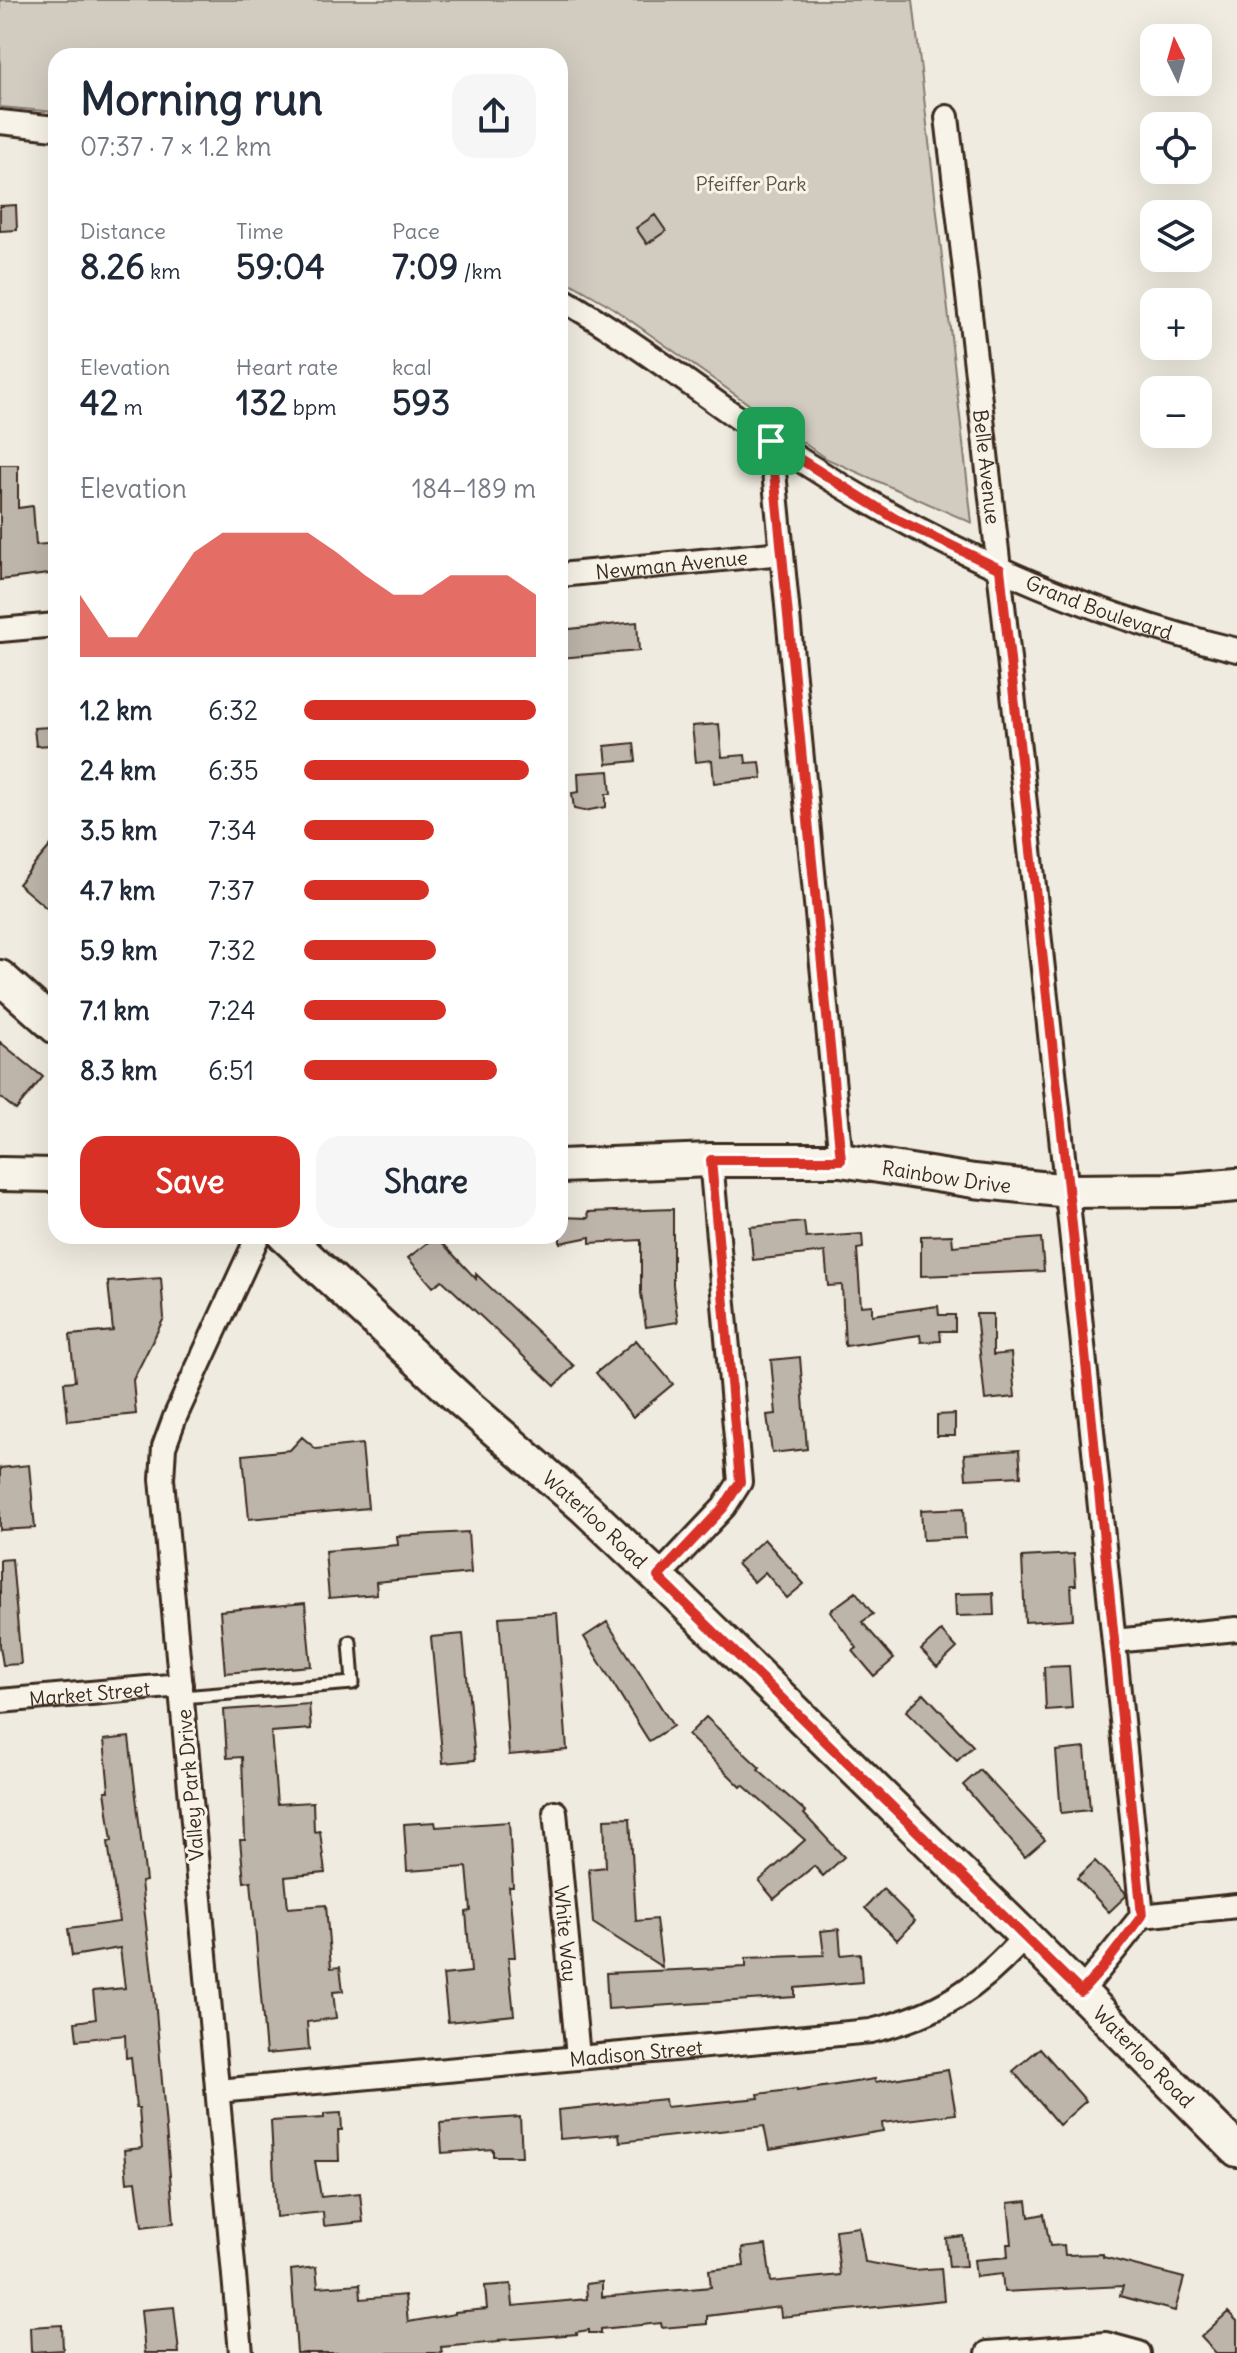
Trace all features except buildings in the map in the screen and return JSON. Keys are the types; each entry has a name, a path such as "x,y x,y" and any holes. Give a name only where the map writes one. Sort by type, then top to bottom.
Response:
{"main road":[{"path":"0,977 48,1020"},
{"name":"Rainbow Drive","path":"568,1166 711,1160 841,1160 974,1181 1069,1191 1178,1190 1237,1185"},
{"path":"0,1174 48,1175"},
{"name":"Waterloo Road","path":"294,1244 658,1577 1025,1936 1237,2150"}],"street":[{"name":"Belle Avenue","path":"947,117 1069,1191 1142,1916"},
{"path":"0,122 48,127"},
{"name":"Grand Boulevard","path":"568,303 595,318 771,441 894,518 1000,569 1081,601 1237,650"},
{"path":"771,441 841,1160"},
{"name":"Newman Avenue","path":"568,574 782,553"},
{"path":"0,630 48,626"},
{"path":"658,1577 724,1507 740,1482 711,1160"},
{"name":"Valley Park Drive","path":"241,2353 162,1479 164,1447 184,1396 254,1244"},
{"path":"1114,1641 1237,1629"},
{"name":"Market Street","path":"0,1701 182,1691"},
{"name":"White Way","path":"555,1812 578,2057"},
{"path":"1081,1992 1142,1916 1237,1906"},
{"name":"Madison Street","path":"218,2091 871,2031 928,2013 975,1986 1002,1963 1025,1936"},
{"path":"988,2353 1106,2344 1139,2353"}],"lane":[{"path":"182,1691 353,1683 350,1642"}],"green space":[{"name":"Pfeiffer Park","path":"0,0 913,0 972,523 825,458 607,304 568,282 568,48 48,48 48,111 0,107"}],"route":[{"path":"771,441 894,518 1000,569 1071,1215 1142,1916 1081,1992 658,1577 724,1507 740,1482 711,1160 841,1160 771,441"}]}
